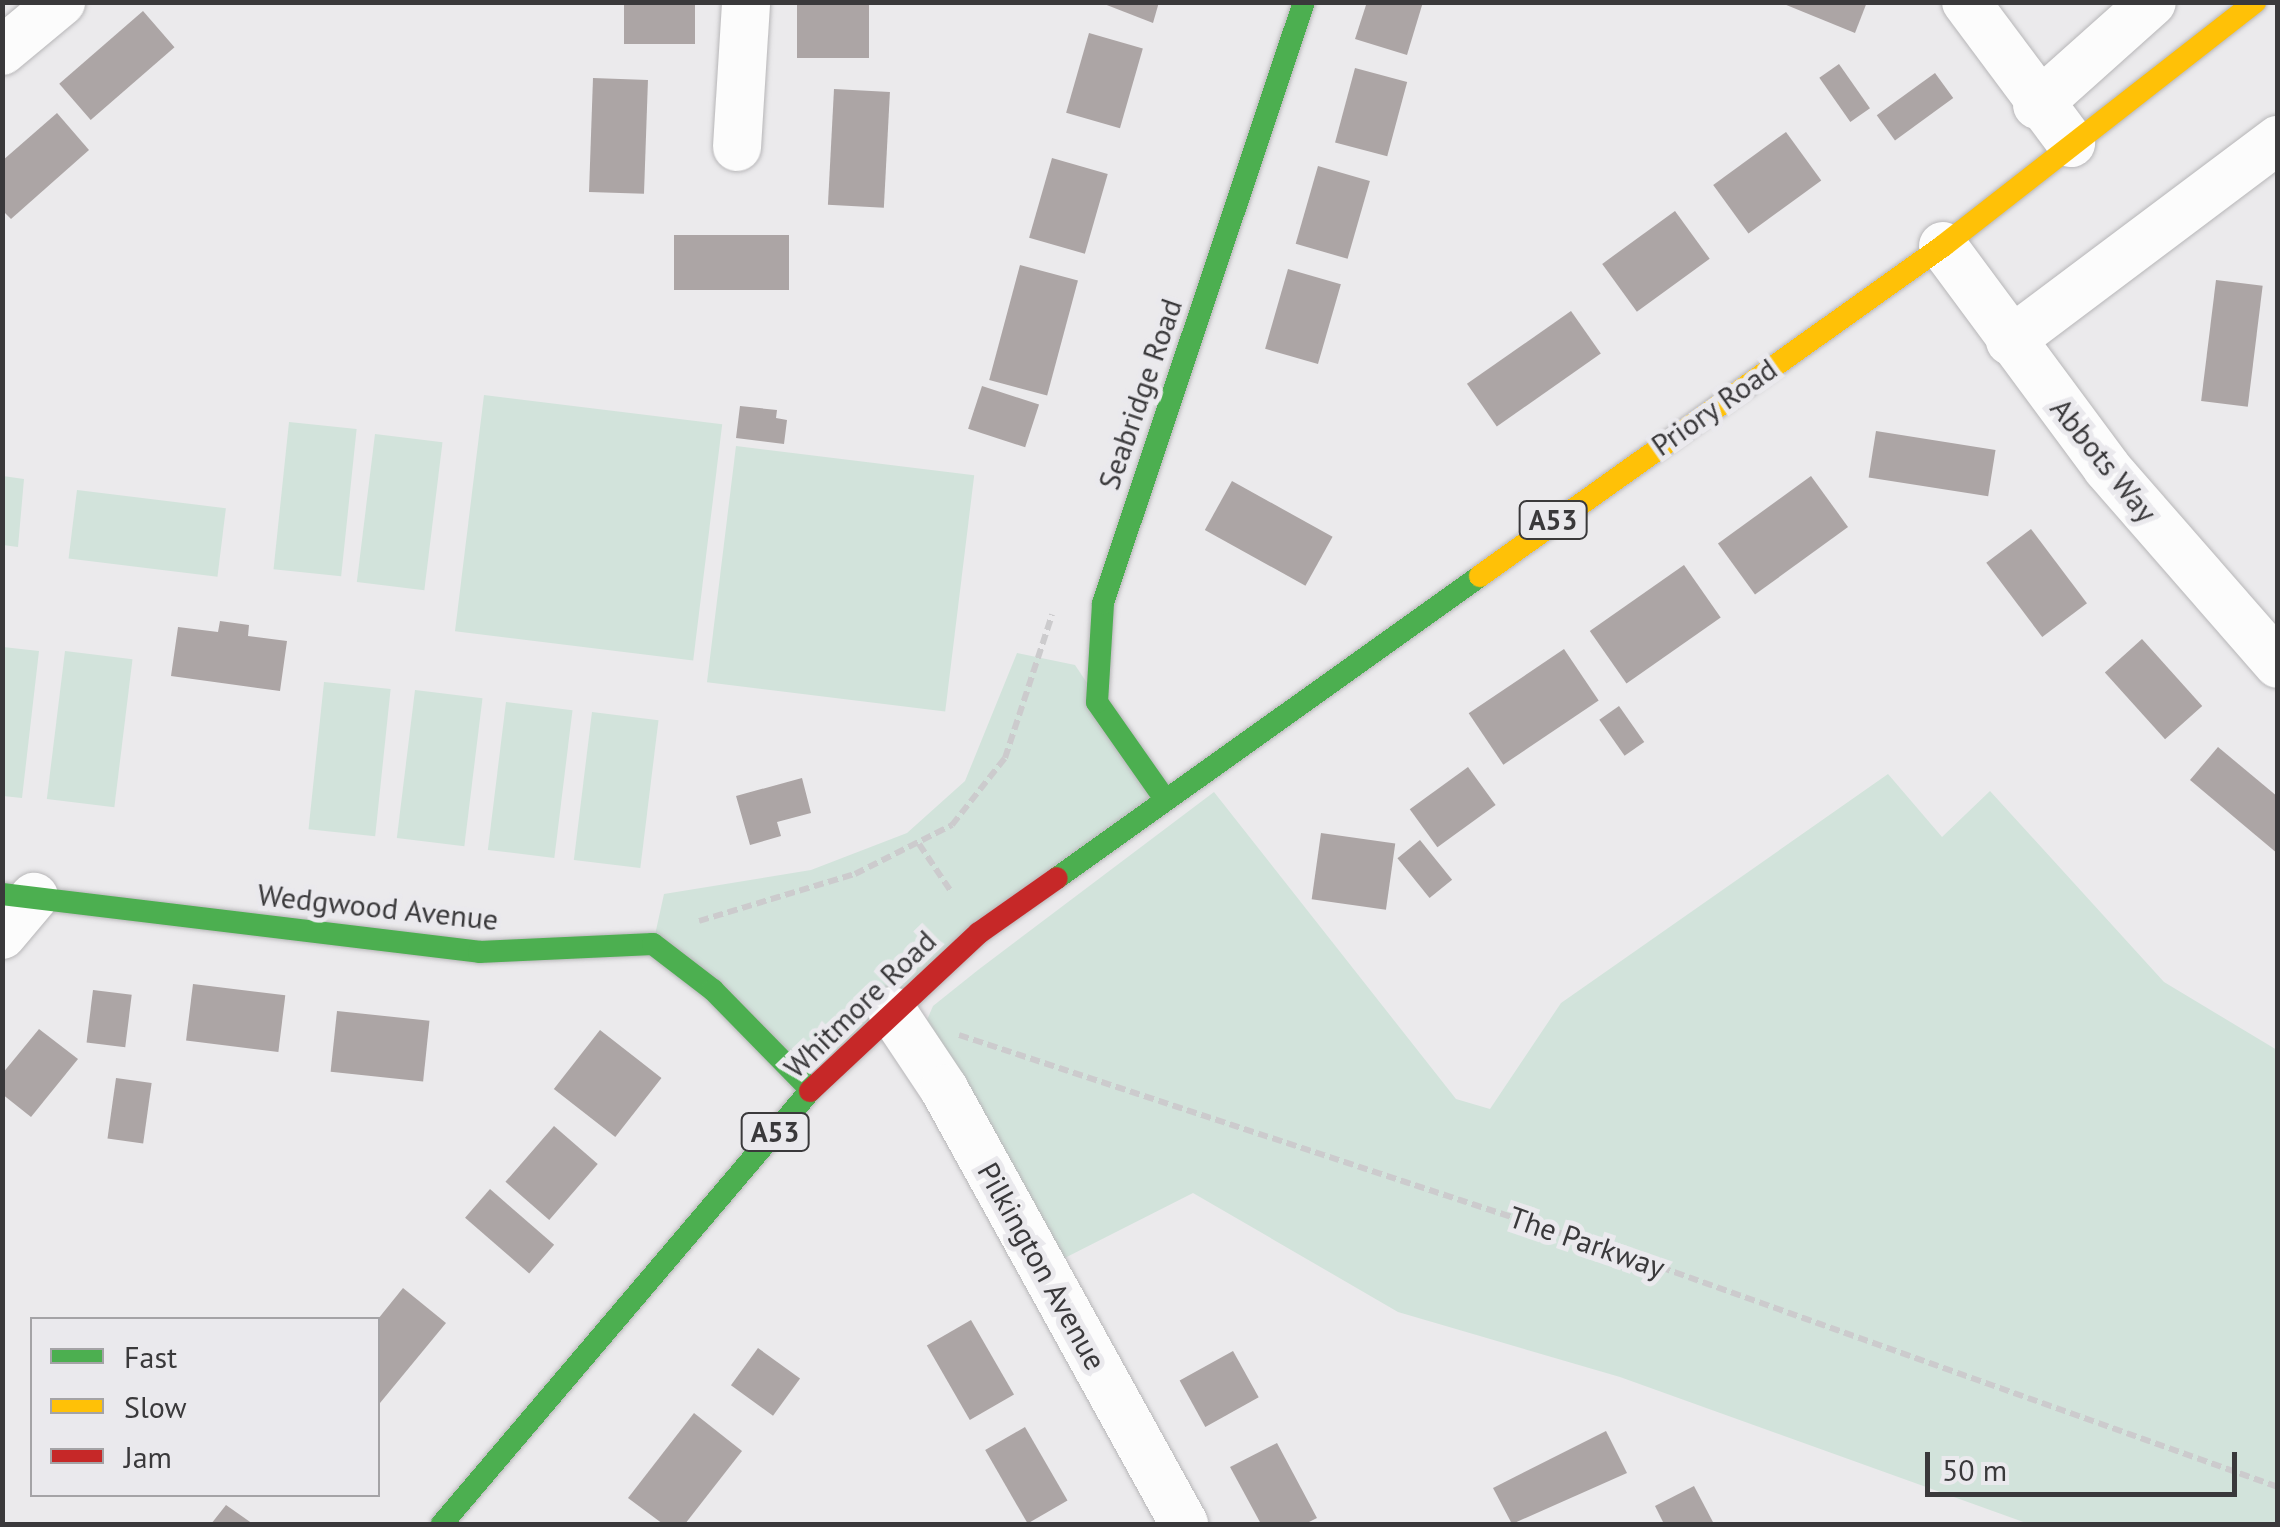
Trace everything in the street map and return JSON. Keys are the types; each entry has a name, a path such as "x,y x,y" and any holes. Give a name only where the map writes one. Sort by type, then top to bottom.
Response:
{"main road":[{"name":"Seabridge Road","path":"1162,795 1097,702 1103,603 1304,2"},
{"name":"Priory Road","path":"1162,795 1943,246 2255,2"},
{"name":"Whitmore Road","path":"442,1524 811,1090 980,932 1162,795"},
{"name":"Wedgwood Avenue","path":"18,896 479,952 653,944"},
{"path":"653,944 713,990 811,1090"}],"street":[{"path":"2,51 61,2"},
{"path":"737,147 746,2"},
{"path":"1966,2 2037,105 2071,143"},
{"path":"2037,105 2152,2"},
{"path":"2010,341 2278,140"},
{"name":"Abbots Way","path":"1943,246 2010,341 2278,664"},
{"path":"2,936 18,896"},
{"name":"Pilkington Avenue","path":"892,1011 944,1089 1184,1524"}],"path":[{"path":"653,944 718,911 855,874 952,825 1005,758 1058,596"},
{"path":"919,844 980,932"},
{"name":"The Parkway","path":"892,1011 1618,1252 2278,1487"}],"shaded area":[{"path":"484,395 722,424 693,660 455,631"},
{"path":"289,422 357,429 341,576 274,569"},
{"path":"375,434 442,442 424,590 357,582"},
{"path":"736,446 974,475 945,711 707,682"},
{"path":"3,476 24,479 18,547 3,545"},
{"path":"77,490 226,508 217,577 69,558"},
{"path":"3,647 39,651 22,798 3,796"},
{"path":"65,651 132,659 114,807 47,799"},
{"path":"1017,653 1075,665 1162,795 811,1090 653,944 664,894 811,870 907,833 965,781"},
{"path":"324,682 391,689 375,836 309,829"},
{"path":"415,690 482,698 464,846 397,838"},
{"path":"506,702 573,710 554,858 488,850"},
{"path":"592,712 659,720 640,868 574,860"},
{"path":"1888,774 1942,837 1990,791 2164,982 2277,1050 2277,1524 2029,1524 1620,1377 1398,1312 1193,1193 1043,1269 924,1027 933,1006 1214,792 1456,1099 1490,1109 1561,1003"}],"building":[{"path":"624,2 695,2 695,44 624,44"},
{"path":"797,2 869,2 869,58 797,58"},
{"path":"1099,2 1159,2 1153,23"},
{"path":"1367,2 1423,2 1407,55 1355,39"},
{"path":"1779,2 1867,2 1855,33"},
{"path":"143,11 174,47 91,120 59,84"},
{"path":"1089,33 1143,48 1120,128 1066,113"},
{"path":"1839,64 1870,108 1850,122 1819,78"},
{"path":"1355,68 1407,82 1387,156 1335,142"},
{"path":"1935,73 1953,98 1895,140 1877,115"},
{"path":"593,78 648,80 644,194 589,192"},
{"path":"834,89 890,92 884,208 828,205"},
{"path":"57,113 89,150 11,219 2,210 2,161"},
{"path":"1786,132 1821,181 1748,233 1713,185"},
{"path":"1052,158 1108,174 1085,254 1029,238"},
{"path":"1318,166 1370,181 1348,259 1296,244"},
{"path":"1675,211 1710,259 1637,312 1602,264"},
{"path":"674,235 789,235 789,290 674,290"},
{"path":"1020,265 1078,281 1047,395 989,380"},
{"path":"1288,269 1341,284 1318,364 1265,349"},
{"path":"2216,280 2263,286 2248,407 2201,401"},
{"path":"1571,311 1601,354 1497,426 1467,384"},
{"path":"982,386 1039,405 1025,447 968,429"},
{"path":"740,406 777,410 776,418 787,420 784,444 736,438"},
{"path":"1876,431 1996,450 1988,496 1869,477"},
{"path":"1811,476 1848,527 1755,595 1718,544"},
{"path":"1232,481 1333,537 1305,586 1205,530"},
{"path":"2031,529 2087,603 2042,637 1986,563"},
{"path":"1684,565 1721,617 1627,683 1590,631"},
{"path":"220,621 249,625 248,636 287,641 280,691 171,676 178,627 218,632"},
{"path":"2142,639 2202,706 2165,739 2105,672"},
{"path":"1564,649 1599,700 1503,765 1469,713"},
{"path":"1619,706 1644,742 1625,756 1599,720"},
{"path":"2218,747 2278,797 2278,854 2190,780"},
{"path":"1468,767 1496,805 1437,847 1410,809"},
{"path":"802,778 811,813 777,822 781,836 750,845 736,796"},
{"path":"1321,833 1395,843 1386,910 1312,899"},
{"path":"1420,840 1452,880 1430,898 1397,858"},
{"path":"193,984 285,995 278,1052 186,1041"},
{"path":"93,990 132,995 125,1047 87,1043"},
{"path":"337,1011 429,1021 423,1081 331,1072"},
{"path":"39,1029 78,1059 31,1117 2,1094 2,1074"},
{"path":"600,1030 661,1078 615,1137 554,1089"},
{"path":"116,1078 152,1083 143,1143 108,1138"},
{"path":"554,1126 598,1164 549,1220 505,1182"},
{"path":"490,1189 554,1245 529,1273 465,1218"},
{"path":"403,1288 446,1323 380,1403 380,1317"},
{"path":"971,1320 1014,1394 970,1420 927,1346"},
{"path":"758,1348 800,1379 773,1416 731,1385"},
{"path":"1233,1351 1259,1397 1205,1427 1180,1381"},
{"path":"694,1413 742,1451 685,1524 663,1524 628,1498"},
{"path":"1025,1427 1068,1501 1028,1524 985,1450"},
{"path":"1606,1431 1627,1473 1512,1524 1493,1488"},
{"path":"1277,1443 1317,1518 1305,1524 1261,1524 1230,1467"},
{"path":"1694,1486 1714,1524 1664,1524 1655,1506"},
{"path":"226,1505 253,1524 211,1524"}],"traffic: fast":[{"path":"1162,795 1097,702 1103,603 1304,2"},
{"path":"1057,878 1480,576"},
{"path":"2,894 479,952 653,944 713,990 811,1090"},
{"path":"442,1524 810,1091"}],"traffic: slow":[{"path":"1480,576 1943,246 2255,2"}],"traffic: jam":[{"path":"810,1091 979,933 1057,878"}]}
